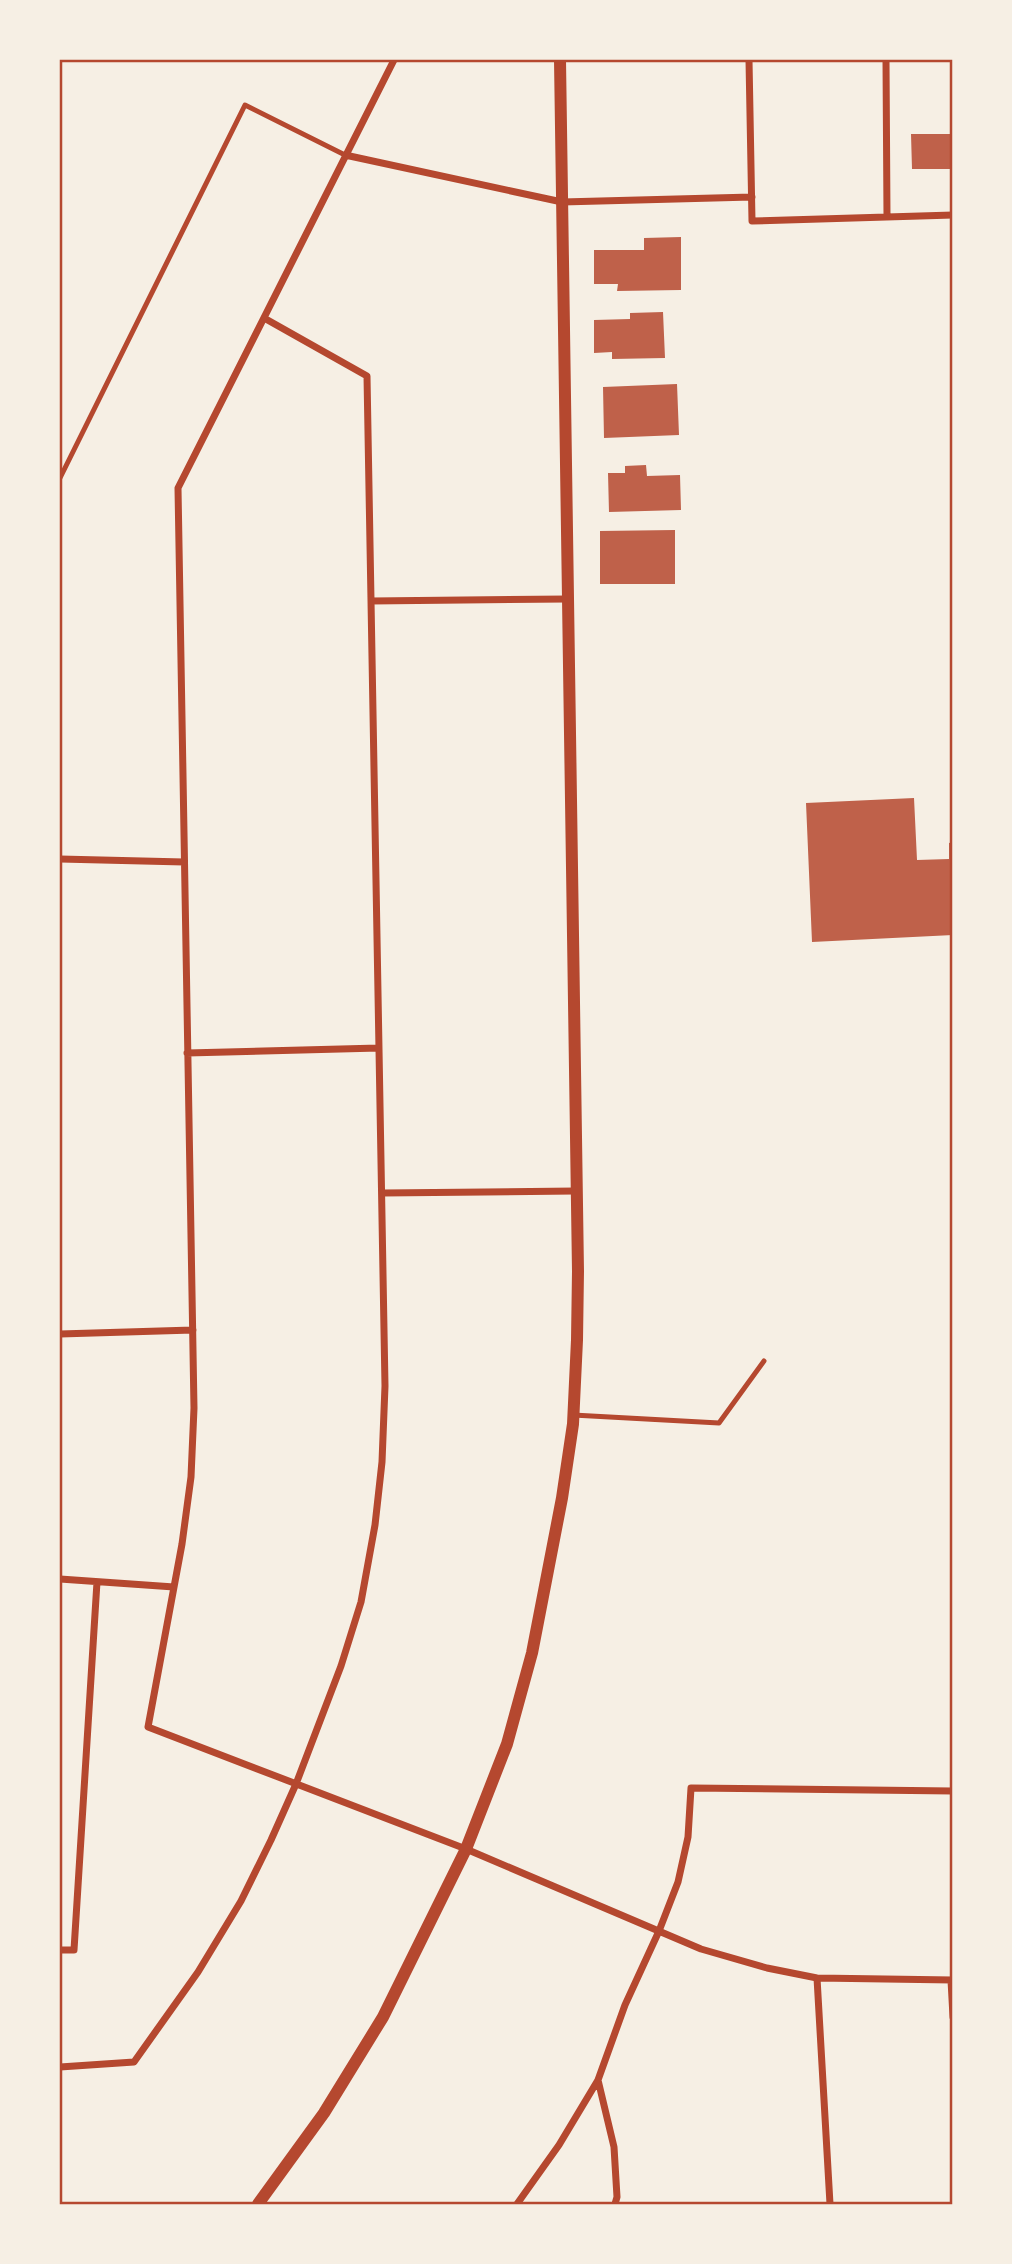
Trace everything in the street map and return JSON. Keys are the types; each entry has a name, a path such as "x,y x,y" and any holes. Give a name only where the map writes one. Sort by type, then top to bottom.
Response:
{"street":[{"path":"394,60 178,488 194,1408 191,1477 148,1727 466,1849 701,1949 767,1968 817,1978 952,1980 953,2017"},
{"path":"258,2204 324,2113 383,2017 466,1849 507,1744 532,1653 554,1548 573,1415 578,1340 560,60"},
{"path":"749,60 752,221 953,215"},
{"path":"886,60 887,217"},
{"path":"345,155 562,202 752,197"},
{"path":"60,2067 134,2062 198,1972 241,1901 296,1783 341,1666 361,1602 375,1525 382,1462 385,1386 367,376 264,318"},
{"path":"371,601 567,599"},
{"path":"60,859 184,862"},
{"path":"187,1053 379,1048"},
{"path":"383,1193 575,1191"},
{"path":"60,1334 193,1330"},
{"path":"60,1579 174,1587"},
{"path":"60,1950 74,1950 97,1582"},
{"path":"517,2204 559,2145 598,2080 625,2005 678,1882 688,1837 691,1788 953,1791"},
{"path":"817,1978 830,2204"},
{"path":"598,2080 614,2147 617,2197 615,2204"}],"lane":[{"path":"60,478 245,105 345,155"},
{"path":"573,1415 719,1423 764,1361"}],"building":[{"path":"911,134 953,134 953,169 912,169"},
{"path":"681,237 681,290 617,291 618,284 594,284 594,250 644,250 644,238"},
{"path":"663,312 665,358 612,359 612,352 594,353 594,320 630,319 630,313"},
{"path":"677,384 679,435 604,438 603,387"},
{"path":"646,465 647,476 680,475 681,510 609,512 608,473 625,473 625,466"},
{"path":"675,530 675,584 600,584 600,531"},
{"path":"914,798 917,860 949,859 949,843 953,842 953,935 812,942 806,803"}]}
